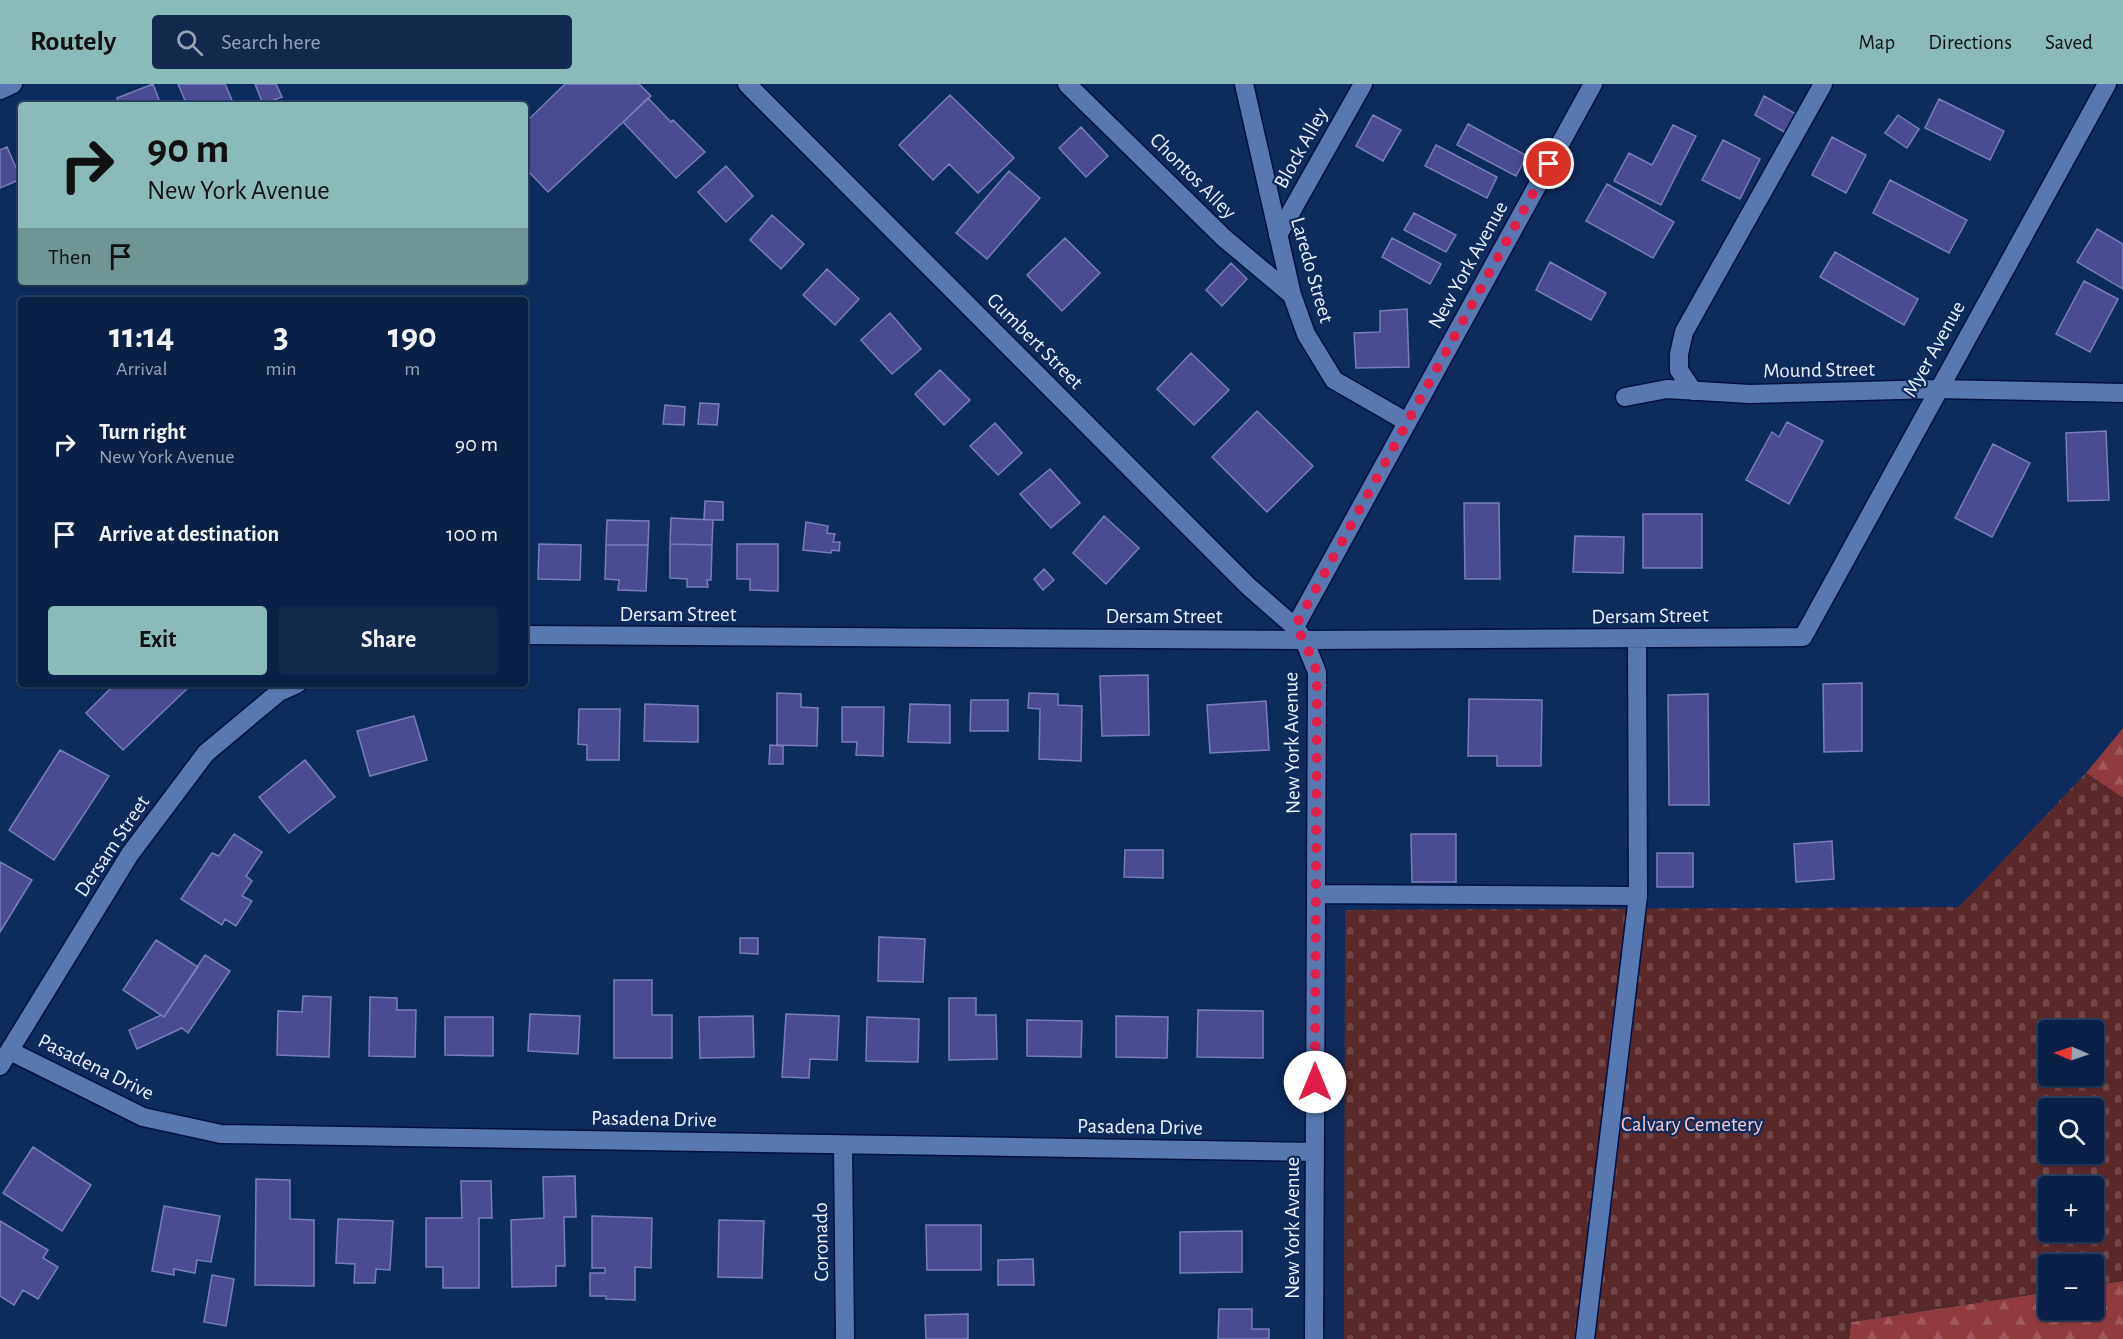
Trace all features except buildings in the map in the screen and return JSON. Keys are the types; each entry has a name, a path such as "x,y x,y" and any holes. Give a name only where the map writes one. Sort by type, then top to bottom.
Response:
{"street":[{"path":"0,90 13,84"},
{"name":"Gumbert Street","path":"747,84 1248,586 1299,633"},
{"name":"Chontos Alley","path":"1067,84 1224,238 1292,295"},
{"name":"Laredo Street","path":"1244,84 1292,295 1306,334 1334,380 1407,422"},
{"name":"Block Alley","path":"1278,235 1363,84"},
{"name":"New York Avenue","path":"1314,1339 1317,672 1299,633 1407,422 1593,84"},
{"path":"1693,391 1679,370 1679,354 1684,332 1823,84"},
{"name":"Myer Avenue","path":"1803,637 2107,84"},
{"name":"Mound Street","path":"1624,397 1668,389 1749,394 1938,389 2123,393"},
{"name":"Dersam Street","path":"528,635 1299,633 1636,639 1803,637"},
{"path":"1585,1339 1638,896 1636,639"},
{"name":"Dersam Street","path":"5,1058 130,854 206,753 279,692 290,687"},
{"path":"1316,894 1638,896"},
{"name":"Pasadena Drive","path":"5,1058 143,1118 221,1134 1315,1152"},
{"name":"Coronado","path":"843,1145 845,1339"}],"green space":[{"path":"2123,728 2123,798 2086,773"},
{"name":"Calvary Cemetery","path":"2086,773 2123,798 2123,1281 2104,1284 2104,1254 2038,1254 2038,1294 1851,1322 1849,1339 1344,1339 1345,910 1959,907"},
{"path":"2123,1281 2123,1339 1849,1339 1851,1322 2038,1294 2038,1320 2104,1320 2104,1284"}],"route":[{"path":"1315,1082 1317,672 1304,640 1295,627 1549,164"}]}
